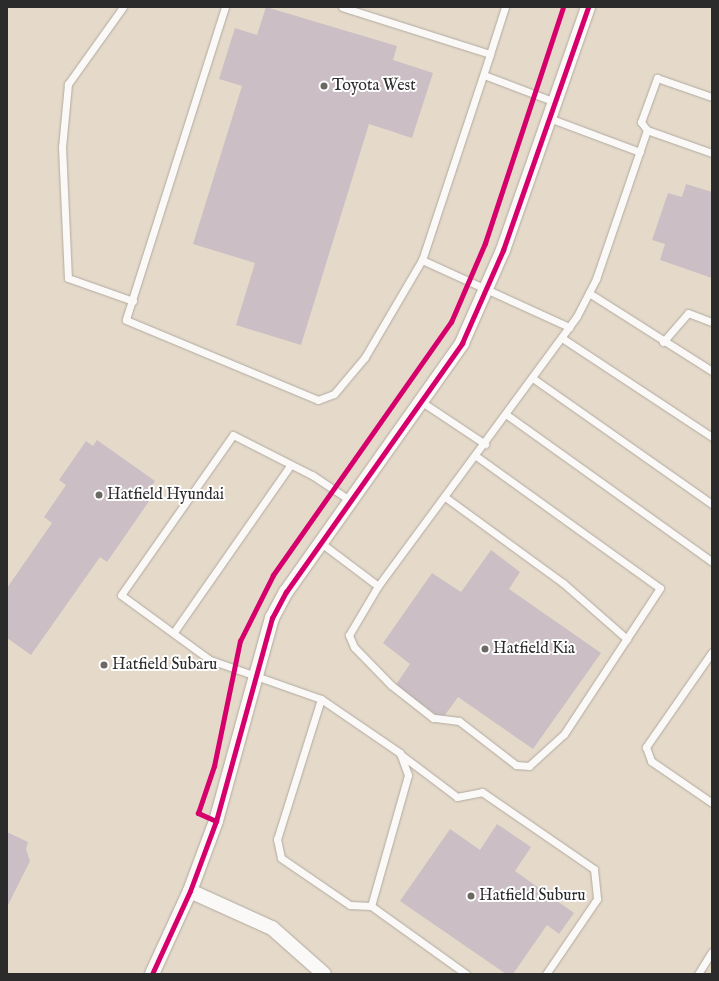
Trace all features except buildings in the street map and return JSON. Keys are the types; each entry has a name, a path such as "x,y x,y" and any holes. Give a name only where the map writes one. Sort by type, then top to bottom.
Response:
{"street":[{"path":"152,974 190,892 216,821 254,676 272,618 321,543 422,402 462,343 488,287 588,7"},
{"path":"190,892 272,928 324,974"}],"lane":[{"path":"123,7 68,84 62,147 68,278 132,301"},
{"path":"225,7 126,320 318,400 334,394 365,357 422,260 484,75 505,7"},
{"path":"342,7 490,54"},
{"path":"484,75 555,102"},
{"path":"712,97 657,78 641,122 647,130 712,153"},
{"path":"549,118 640,152"},
{"path":"476,456 660,588 564,734 529,766 516,765 460,721 433,718 390,685 354,647 349,635 352,624 378,586 534,379 569,327 589,293 647,130"},
{"path":"422,260 488,287 569,327"},
{"path":"589,293 663,342 712,371"},
{"path":"663,342 688,313 712,322"},
{"path":"562,338 712,437"},
{"path":"534,379 712,504"},
{"path":"422,402 485,444"},
{"path":"507,415 712,562"},
{"path":"351,501 312,475 290,466 233,435 121,595 174,632 189,648 210,660 321,699 400,754 457,797 482,792 594,869 597,899 546,974"},
{"path":"174,632 290,466"},
{"path":"445,497 563,583 627,638"},
{"path":"321,543 378,586"},
{"path":"712,652 646,747 651,761 712,803"},
{"path":"321,699 277,839 281,858 350,905 371,906 466,974"},
{"path":"371,906 408,775 400,754"},
{"path":"698,974 712,952"}],"cycle path":[{"path":"216,821 198,813 214,766 240,641 273,575 451,322 485,243 563,7"},
{"path":"152,974 190,891 216,821 272,618 286,592 462,343 503,250 588,7"}],"place":[{"name":"Toyota West","path":"324,86"},
{"name":"Hatfield Hyundai","path":"99,495"},
{"name":"Hatfield Kia","path":"485,649"},
{"name":"Hatfield Subaru","path":"104,665"},
{"name":"Hatfield Suburu","path":"471,896"}]}
